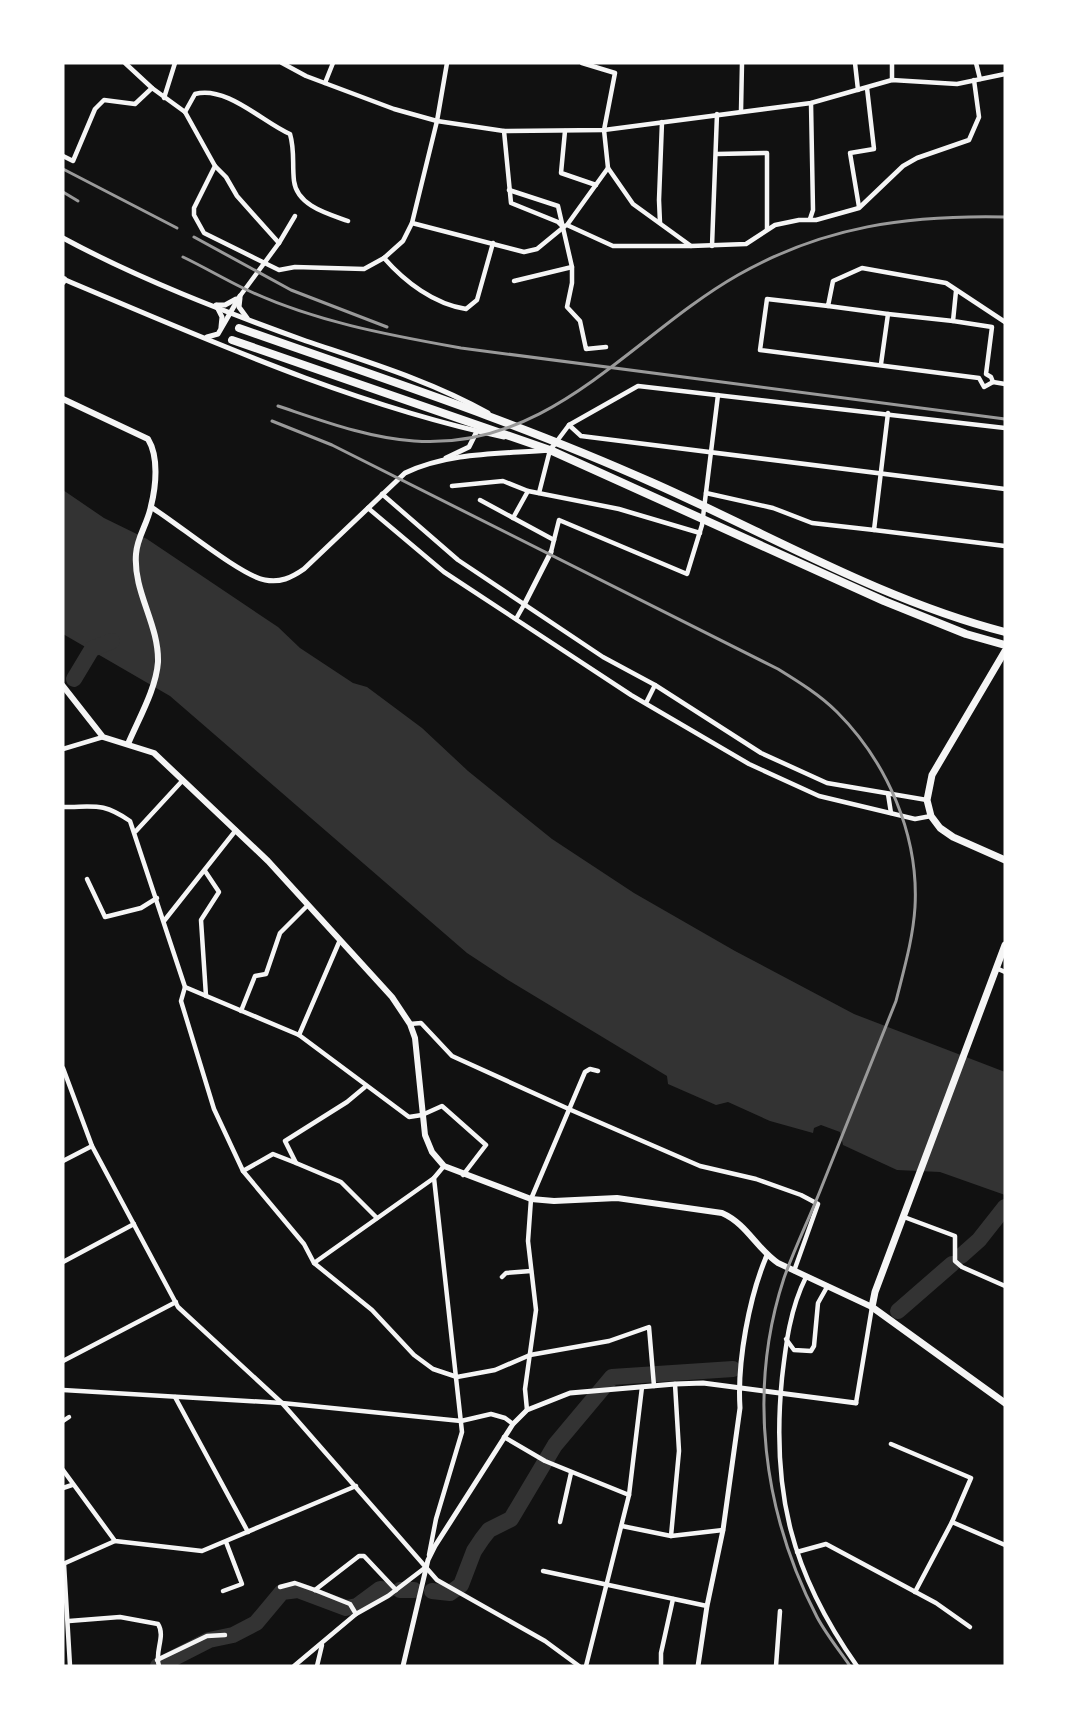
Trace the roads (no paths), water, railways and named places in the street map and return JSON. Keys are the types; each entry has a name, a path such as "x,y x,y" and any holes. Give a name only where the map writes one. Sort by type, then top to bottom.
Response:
{"highway":[{"path":"239,328 557,441 886,590 971,623 1005,632"},
{"path":"232,340 550,450 884,601 966,634 1005,645"}],"main road":[{"path":"63,399 148,439 154,449 151,507 135,555 136,573 157,645 155,679 128,744"},
{"path":"1005,651 932,775 927,800 931,816 940,828 953,837 1005,860"},
{"path":"63,686 103,736 154,753 236,830 392,997 410,1024 418,1066 425,1136 432,1152 444,1166 531,1199 554,1201 617,1198 722,1213 737,1219 767,1256 806,1277 872,1307 1005,1402"},
{"path":"872,1307 1005,945"}],"street":[{"path":"125,63 164,98 185,112 215,166 226,177 237,196 279,243"},
{"path":"164,98 175,63"},
{"path":"282,63 394,109 437,121 504,131 604,130 811,103 892,80 957,84 1005,74"},
{"path":"326,83 333,63"},
{"path":"215,166 194,208 194,215 204,233 279,270 295,267 364,269 384,258 403,242 412,223 437,121 447,63"},
{"path":"584,63 615,73 604,130 608,168 615,176 625,196 691,246"},
{"path":"741,111 742,63"},
{"path":"855,63 858,90"},
{"path":"892,63 892,80"},
{"path":"504,131 511,203 613,246 746,244 775,225 816,220 859,208 903,166 917,158 969,140 979,117 976,63"},
{"path":"63,156 73,161 95,109 104,100 135,104 152,88"},
{"path":"859,208 850,153 874,149 867,88"},
{"path":"185,112 195,94 203,92 238,103 259,114 270,126 290,134 295,150 294,183 301,195 313,208 348,221"},
{"path":"810,219 813,210 811,103"},
{"path":"712,246 717,114"},
{"path":"660,223 658,200 662,122"},
{"path":"565,131 561,173 596,185"},
{"path":"717,154 767,153 767,230"},
{"path":"412,223 524,252 537,249 565,226 608,168"},
{"path":"509,190 558,206 565,226 572,267 572,283 567,307 580,321 586,349 606,347"},
{"path":"204,336 214,336 220,332 240,296 279,243 295,216"},
{"path":"63,238 122,267 231,313 420,381 498,419"},
{"path":"384,258 421,291 434,299 466,309 477,300 493,243"},
{"path":"514,281 572,267"},
{"path":"828,306 833,281 862,268 946,283 1005,322"},
{"path":"63,280 204,336 228,348 372,400 477,432 526,442"},
{"path":"953,321 956,291"},
{"path":"216,305 225,305 240,296"},
{"path":"240,296 239,307 251,321"},
{"path":"767,299 992,327 986,374 979,378 760,350 767,299"},
{"path":"216,305 222,317 220,332"},
{"path":"881,364 888,314"},
{"path":"986,374 992,377 993,382"},
{"path":"979,378 984,387 993,382 1005,384"},
{"path":"539,493 550,450 570,424 638,386 1005,428"},
{"path":"516,619 551,552 559,520 687,574 700,533 705,507 718,395"},
{"path":"874,530 888,413"},
{"path":"570,424 581,436 1005,489"},
{"path":"442,460 470,447 477,432"},
{"path":"151,507 250,575 277,581 290,579 304,569 405,473 422,465 442,460 550,450"},
{"path":"452,486 503,481 528,491 619,509 700,533"},
{"path":"513,518 528,491"},
{"path":"706,493 773,508 812,523 1005,546"},
{"path":"382,494 458,560 603,657 655,686 761,753 809,777 827,783 927,800"},
{"path":"480,500 554,540"},
{"path":"368,508 444,572 646,703 749,764 804,791 915,819 931,816"},
{"path":"646,703 655,686"},
{"path":"63,749 103,736"},
{"path":"136,831 183,780"},
{"path":"888,794 891,813"},
{"path":"63,807 98,805 130,821 136,831 185,987 181,1001 214,1109 243,1171 304,1244 315,1263 372,1310 414,1354 433,1369 457,1377 495,1370 530,1355 609,1341 649,1327 654,1383"},
{"path":"164,921 236,830"},
{"path":"205,871 219,892 201,920 206,996"},
{"path":"87,879 105,917 141,908 157,898"},
{"path":"241,1011 255,976 266,974 280,933 308,905"},
{"path":"299,1035 340,940"},
{"path":"996,968 1005,972"},
{"path":"185,987 299,1035 365,1087 409,1117 422,1115 442,1106 486,1145 463,1174"},
{"path":"410,1024 421,1023 452,1056 571,1110 700,1166 756,1179 801,1195 818,1204 794,1271"},
{"path":"63,1068 92,1146 176,1302 282,1403 427,1563 437,1580 516,1627 545,1641 579,1666"},
{"path":"527,1410 525,1389 536,1310 528,1241 531,1199 571,1110 572,1101 585,1072 590,1069 598,1071"},
{"path":"296,1163 285,1142 347,1102 365,1087"},
{"path":"63,1161 92,1146"},
{"path":"243,1171 273,1154 341,1182 377,1218"},
{"path":"315,1263 434,1178 444,1166"},
{"path":"403,1666 431,1541 462,1432 434,1178"},
{"path":"905,1214 955,1236 955,1261 962,1267 1005,1286"},
{"path":"63,1262 134,1224"},
{"path":"698,1666 706,1606 723,1530 740,1408 739,1389 748,1325 760,1272 767,1256"},
{"path":"502,1277 506,1273 531,1271"},
{"path":"806,1277 797,1296 786,1339 777,1437 782,1485 797,1552 821,1608 858,1666"},
{"path":"786,1339 794,1350 811,1351 814,1346 819,1303 828,1287"},
{"path":"63,1361 176,1302"},
{"path":"294,1666 322,1645 355,1612 396,1590 427,1563 504,1437 527,1410 558,1397 583,1391 642,1387 654,1383 703,1383 856,1403 872,1307"},
{"path":"671,1536 679,1451 675,1384"},
{"path":"586,1666 629,1495 642,1387"},
{"path":"63,1390 282,1403 461,1421 491,1414 505,1418 513,1424"},
{"path":"175,1397 248,1532"},
{"path":"63,1421 69,1417"},
{"path":"504,1437 571,1473 629,1495"},
{"path":"891,1444 971,1478 952,1522 915,1592"},
{"path":"63,1470 115,1541"},
{"path":"560,1522 571,1473"},
{"path":"63,1488 72,1485"},
{"path":"70,1666 71,1646 64,1564 115,1541 197,1551 226,1542 356,1486"},
{"path":"952,1522 1005,1545"},
{"path":"622,1526 671,1536 723,1530"},
{"path":"224,1591 242,1584 226,1542"},
{"path":"797,1552 826,1544 876,1569 970,1627"},
{"path":"315,1590 359,1556 364,1556 396,1590"},
{"path":"543,1571 706,1606"},
{"path":"280,1587 295,1583 350,1604 355,1612"},
{"path":"662,1666 661,1653 673,1599"},
{"path":"776,1666 780,1611"},
{"path":"69,1621 120,1617 158,1624 161,1634 157,1660 159,1666"},
{"path":"157,1660 207,1636 225,1635"},
{"path":"317,1666 322,1645"},
{"path":"63,1647 71,1646"}],"waterway":[{"path":"74,679 92,649 112,641"},
{"path":"961,1256 979,1240 1005,1207"},
{"path":"898,1311 952,1264"},
{"path":"432,1591 450,1593 461,1585 474,1551 482,1539 489,1530 511,1519 555,1445 612,1377 733,1369"},
{"path":"158,1666 209,1640 233,1635 256,1623 282,1592 298,1590 346,1608 357,1606 380,1589 388,1590"},
{"path":"400,1590 414,1590"}],"railway":[{"path":"63,169 177,228"},
{"path":"63,192 78,201"},
{"path":"278,406 363,433 414,441 463,439 507,428 549,409 587,385 699,300 770,258 802,245 867,227 934,218 1005,217"},
{"path":"194,237 291,290 387,327"},
{"path":"183,257 245,289 297,310 351,326 406,338 461,348 1005,419"},
{"path":"272,421 332,445 778,669 824,700 837,712 871,753 885,777 896,801 912,853 915,907 908,954 896,1001 784,1278 773,1321 766,1364 764,1407 766,1451 773,1494 784,1536 817,1617 850,1666"}]}
